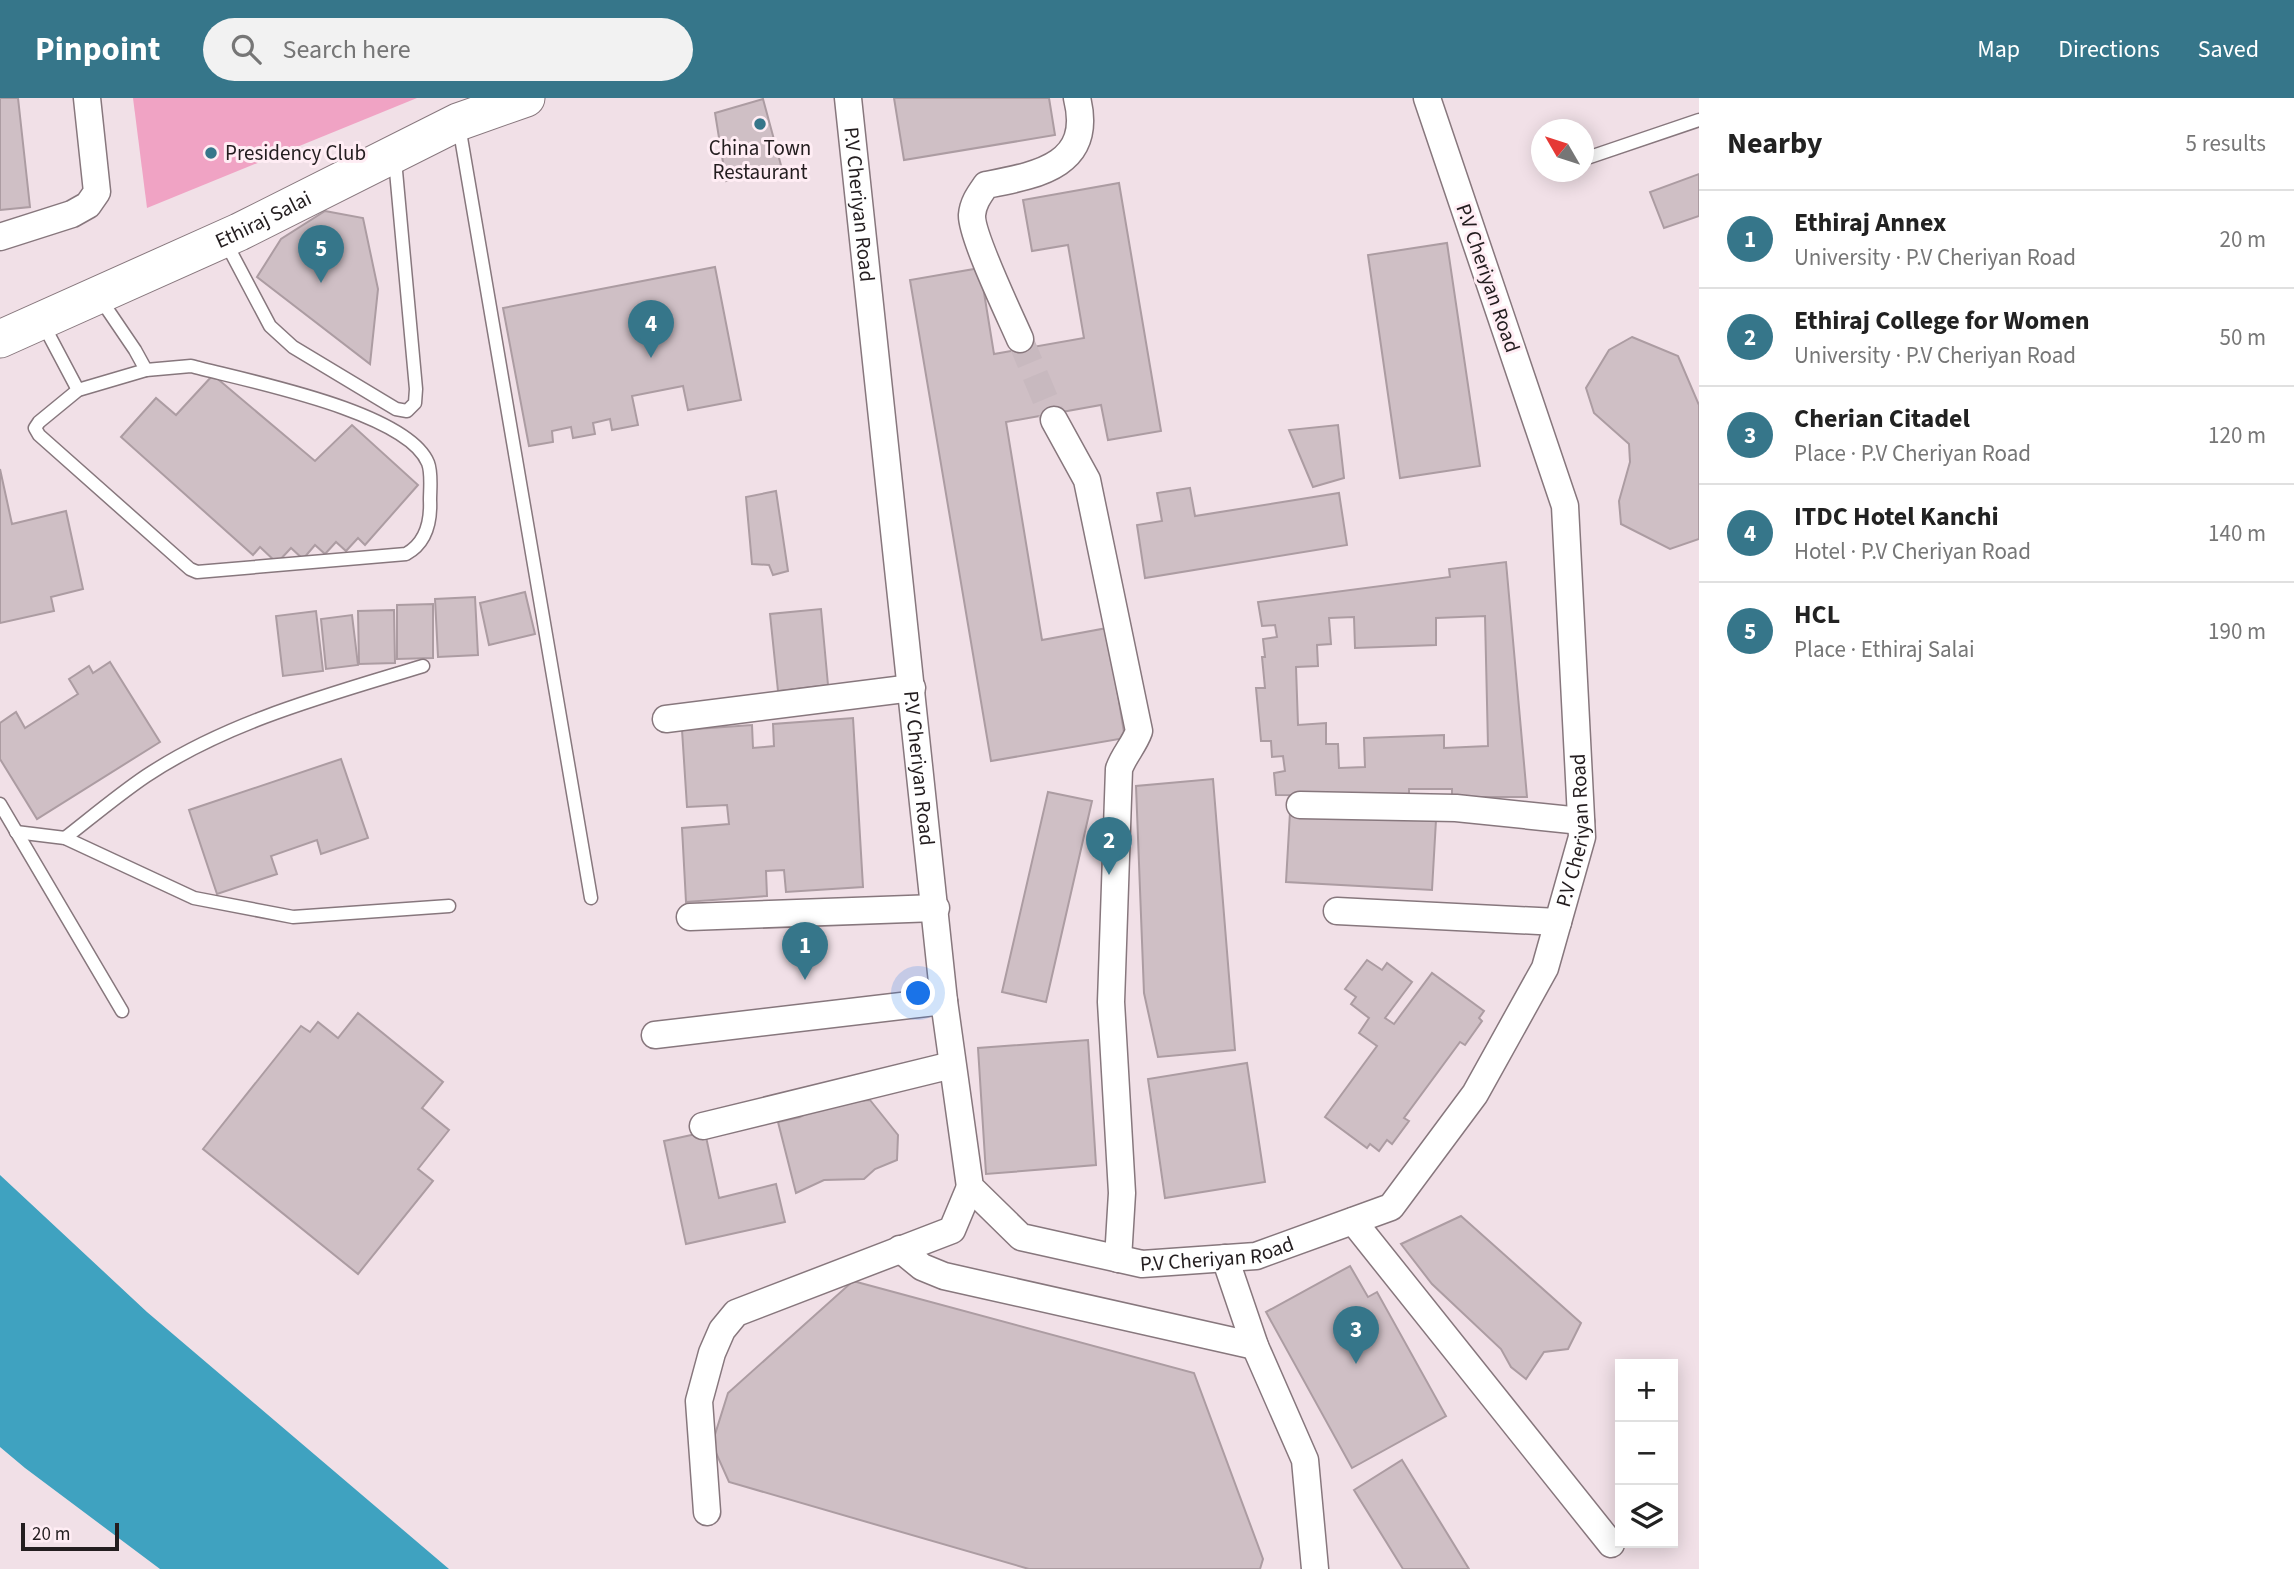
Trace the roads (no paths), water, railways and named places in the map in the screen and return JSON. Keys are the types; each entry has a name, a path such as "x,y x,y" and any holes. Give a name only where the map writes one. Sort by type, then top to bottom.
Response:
{"main road":[{"name":"Ethiraj Salai","path":"0,338 239,232 458,122 526,98"}],"street":[{"path":"0,237 72,214 88,205 97,192 87,98"},
{"name":"P.V Cheriyan Road","path":"848,98 951,1065 970,1187 1021,1237 1142,1264 1256,1256 1391,1207 1475,1094 1545,968 1582,837 1565,506 1427,98"},
{"path":"1020,339 986,259 972,217 976,199 986,185 1029,176 1066,159 1077,139 1080,109 1077,98"},
{"path":"1054,420 1087,480 1139,731 1134,745 1124,754 1119,769 1111,1002 1122,1193 1118,1259"},
{"path":"666,719 912,688"},
{"path":"1300,805 1456,808 1581,821"},
{"path":"690,917 936,908"},
{"path":"1337,911 1558,922"},
{"path":"655,1035 944,1001"},
{"path":"704,1126 951,1065"},
{"path":"706,1513 699,1401 712,1353 722,1330 737,1313 952,1230 970,1187"},
{"path":"1353,1221 1611,1544"},
{"path":"900,1250 922,1267 944,1276 1255,1346"},
{"path":"1225,1258 1255,1346 1299,1441 1305,1460 1315,1569"}],"lane":[{"path":"1594,156 1699,120"},
{"path":"458,122 591,898"},
{"path":"223,237 270,326 278,335 293,347 396,408 407,411 415,403 416,390 394,154"},
{"path":"98,296 146,370"},
{"path":"42,321 78,390"},
{"path":"191,366 324,401 384,424 421,451 429,464 431,516 417,548 406,554 197,572 190,569 39,435 35,428 39,422 78,390 146,370 191,366"},
{"path":"65,838 146,776 210,740 300,704 422,666"},
{"path":"0,804 122,1011"},
{"path":"16,832 65,838 194,898 293,917 449,906"}],"water":[{"path":"0,1175 147,1312 449,1569 160,1569 0,1447"}],"tunnel":[{"path":"1020,339 1054,420"}],"place":[{"name":"China Town Restaurant","path":"760,124"},
{"name":"Presidency Club","path":"211,153"},
{"name":"HCL","path":"321,283"},
{"name":"ITDC Hotel Kanchi","path":"651,358"},
{"name":"Ethiraj College for Women","path":"1109,875"},
{"name":"Ethiraj Annex","path":"805,980"},
{"name":"Cherian Citadel","path":"1356,1364"}]}
